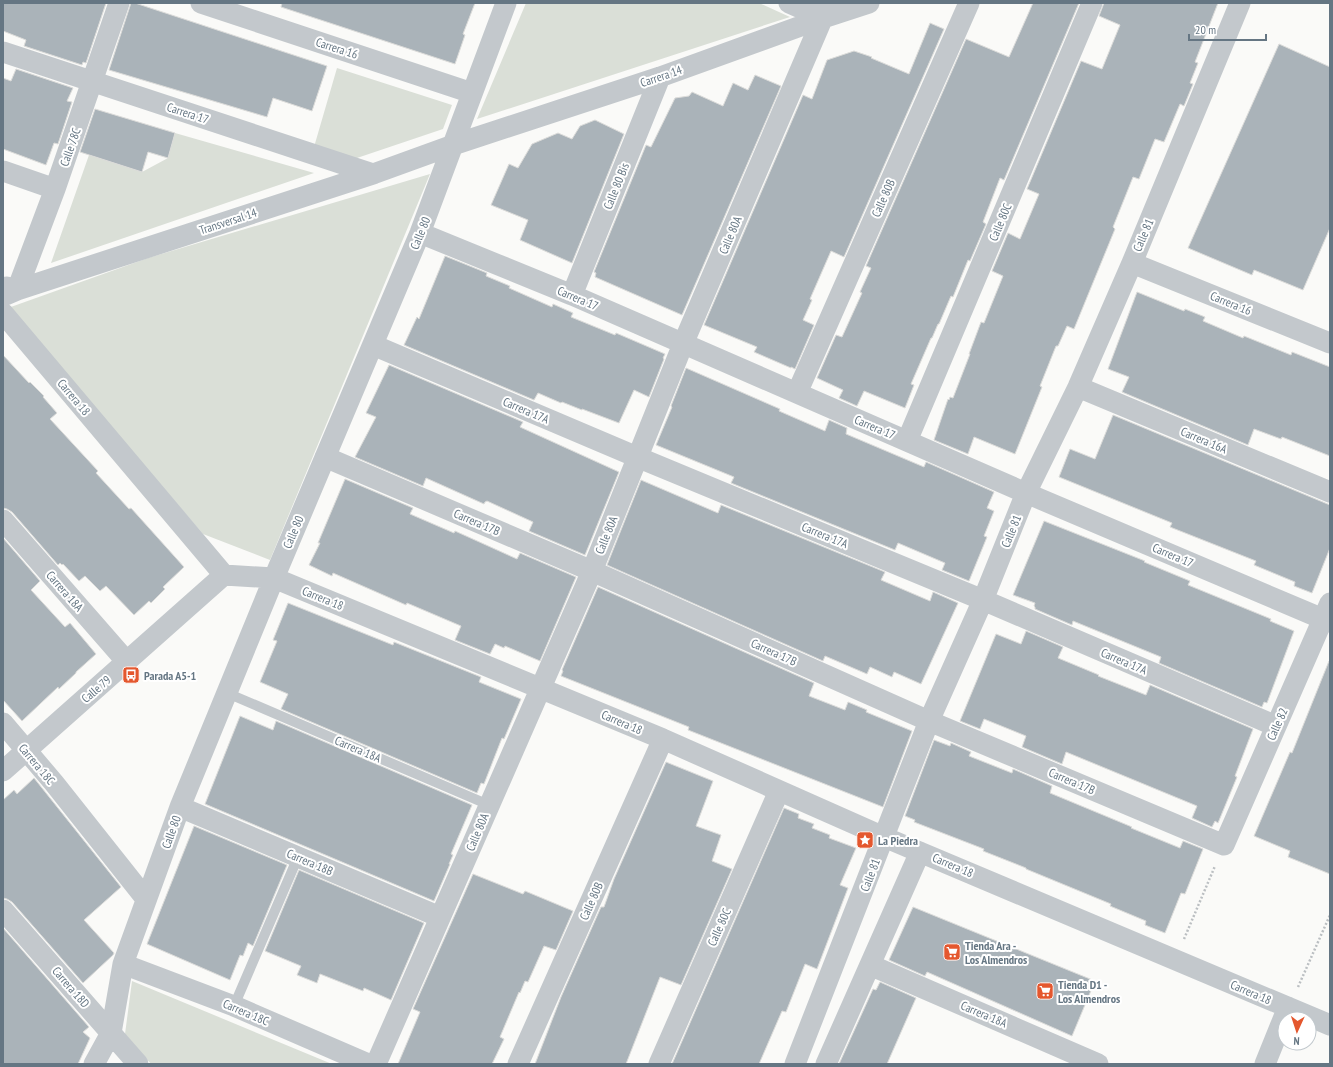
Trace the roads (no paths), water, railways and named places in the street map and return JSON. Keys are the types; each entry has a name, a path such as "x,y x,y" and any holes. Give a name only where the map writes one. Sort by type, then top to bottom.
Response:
{"street":[{"name":"Calle 78C","path":"8,290 55,189 93,82 118,3"},
{"name":"Carrera 16","path":"202,3 472,93"},
{"name":"Calle 80","path":"94,1064 111,1033 123,964 180,807 274,578 420,233 506,3"},
{"path":"789,3 826,10"},
{"name":"Carrera 14","path":"453,144 660,76 826,10 869,3"},
{"name":"Calle 80B","path":"798,393 969,3"},
{"name":"Calle 80C","path":"907,441 1092,3"},
{"name":"Calle 81","path":"795,1064 929,720 983,600 1026,493 1078,387 1132,263 1240,3"},
{"name":"Calle 80A","path":"376,1064 592,571 683,344 826,10"},
{"name":"Carrera 17","path":"3,52 373,174"},
{"name":"Calle 80 Bis","path":"572,295 660,76"},
{"name":"Transversal 14","path":"8,290 373,174 453,144"},
{"path":"3,171 55,189"},
{"name":"Carrera 17","path":"420,233 572,295 1026,493 1328,615"},
{"name":"Carrera 16","path":"1132,263 1330,342"},
{"name":"Carrera 18","path":"3,313 224,574 274,578 663,739 920,852 1330,1025"},
{"name":"Carrera 17A","path":"373,345 637,457 983,600 1276,726"},
{"name":"Carrera 16A","path":"1078,387 1330,492"},
{"name":"Carrera 17B","path":"325,457 592,571 929,720 1224,845"},
{"name":"Carrera 18A","path":"3,520 127,662"},
{"name":"Calle 79","path":"3,771 224,574"},
{"name":"Calle 82","path":"1224,845 1276,726 1328,615"},
{"name":"Carrera 18C","path":"3,723 54,783 146,899"},
{"name":"Calle 80B","path":"518,1064 663,739"},
{"name":"Calle 80C","path":"659,1064 779,791"},
{"name":"Carrera 18B","path":"180,807 440,917"},
{"path":"826,1064 920,852"},
{"name":"Carrera 18D","path":"3,910 138,1064"},
{"name":"Carrera 18C","path":"123,964 234,1006 368,1064"},
{"name":"Carrera 18A","path":"870,965 1098,1064"},
{"path":"1265,1064 1288,1007"}],"lane":[{"name":"Carrera 18A","path":"227,693 489,805"},
{"path":"234,1006 298,857"}],"place":[{"name":"Parada A5-1","path":"131,675"},
{"name":"La Piedra","path":"865,840"},
{"name":"Tienda Ara - Los Almendros","path":"952,952"},
{"name":"Tienda D1 - Los Almendros","path":"1045,991"}]}
